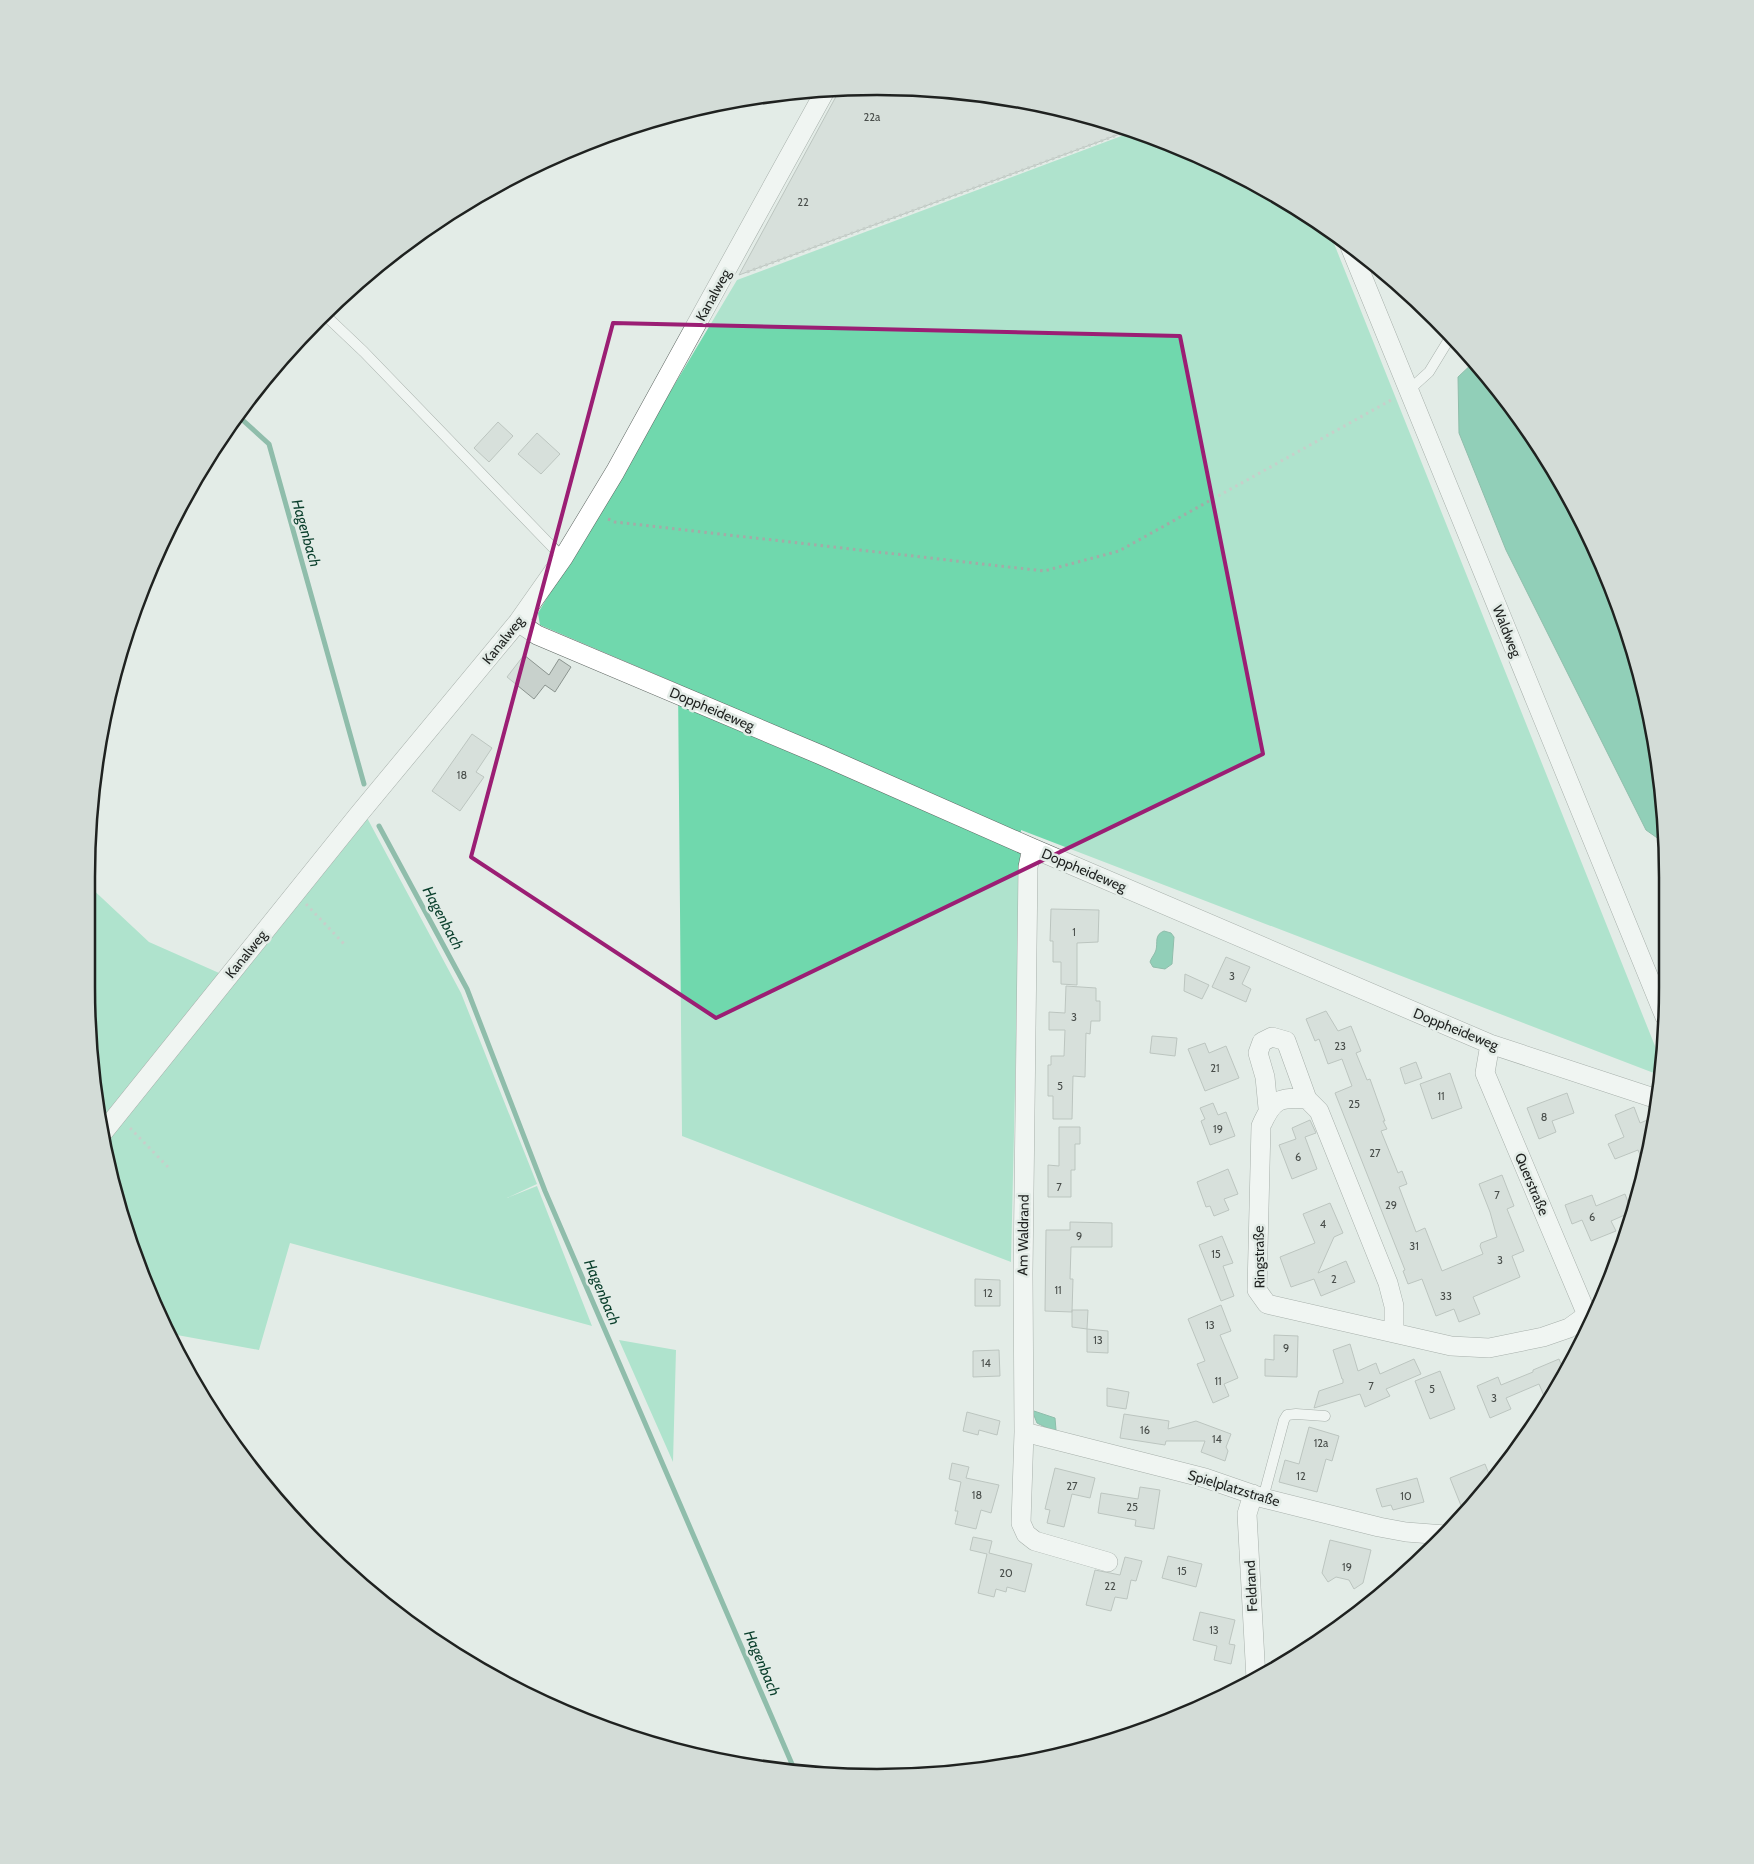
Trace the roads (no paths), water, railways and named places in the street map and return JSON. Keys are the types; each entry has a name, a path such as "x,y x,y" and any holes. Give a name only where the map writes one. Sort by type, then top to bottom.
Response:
{"street":[{"name":"Kanalweg","path":"108,1126 518,622 563,558 615,472 821,97"},
{"name":"Waldweg","path":"1355,259 1658,1001"},
{"name":"Doppheideweg","path":"518,622 537,635 821,755 1032,848 1490,1044 1651,1097"},
{"name":"Am Waldrand","path":"1032,848 1028,867 1027,907 1023,1274 1024,1432 1021,1524 1026,1534 1035,1541 1108,1562"},
{"name":"Ringstraße","path":"1394,1332 1394,1306 1388,1283 1319,1112 1307,1099 1286,1041 1272,1037 1262,1042 1258,1053 1265,1077 1268,1108 1260,1126 1257,1290 1266,1304 1451,1346 1489,1348 1569,1328 1585,1318"},
{"name":"Querstraße","path":"1490,1044 1485,1073 1588,1311"},
{"path":"1268,1108 1287,1098 1307,1099"},
{"name":"Spielplatzstraße","path":"1024,1432 1205,1478 1258,1496 1379,1527 1406,1532 1435,1534"},
{"name":"Feldrand","path":"1256,1671 1247,1514 1258,1496"}],"lane":[{"path":"329,319 364,352 563,558"},
{"path":"1409,390 1429,372 1447,342"},
{"path":"1258,1496 1287,1415 1324,1416"}],"waterway":[{"name":"Hagenbach","path":"243,421 269,444 364,784"},
{"name":"Hagenbach","path":"379,826 467,989 545,1191 792,1764"}]}
